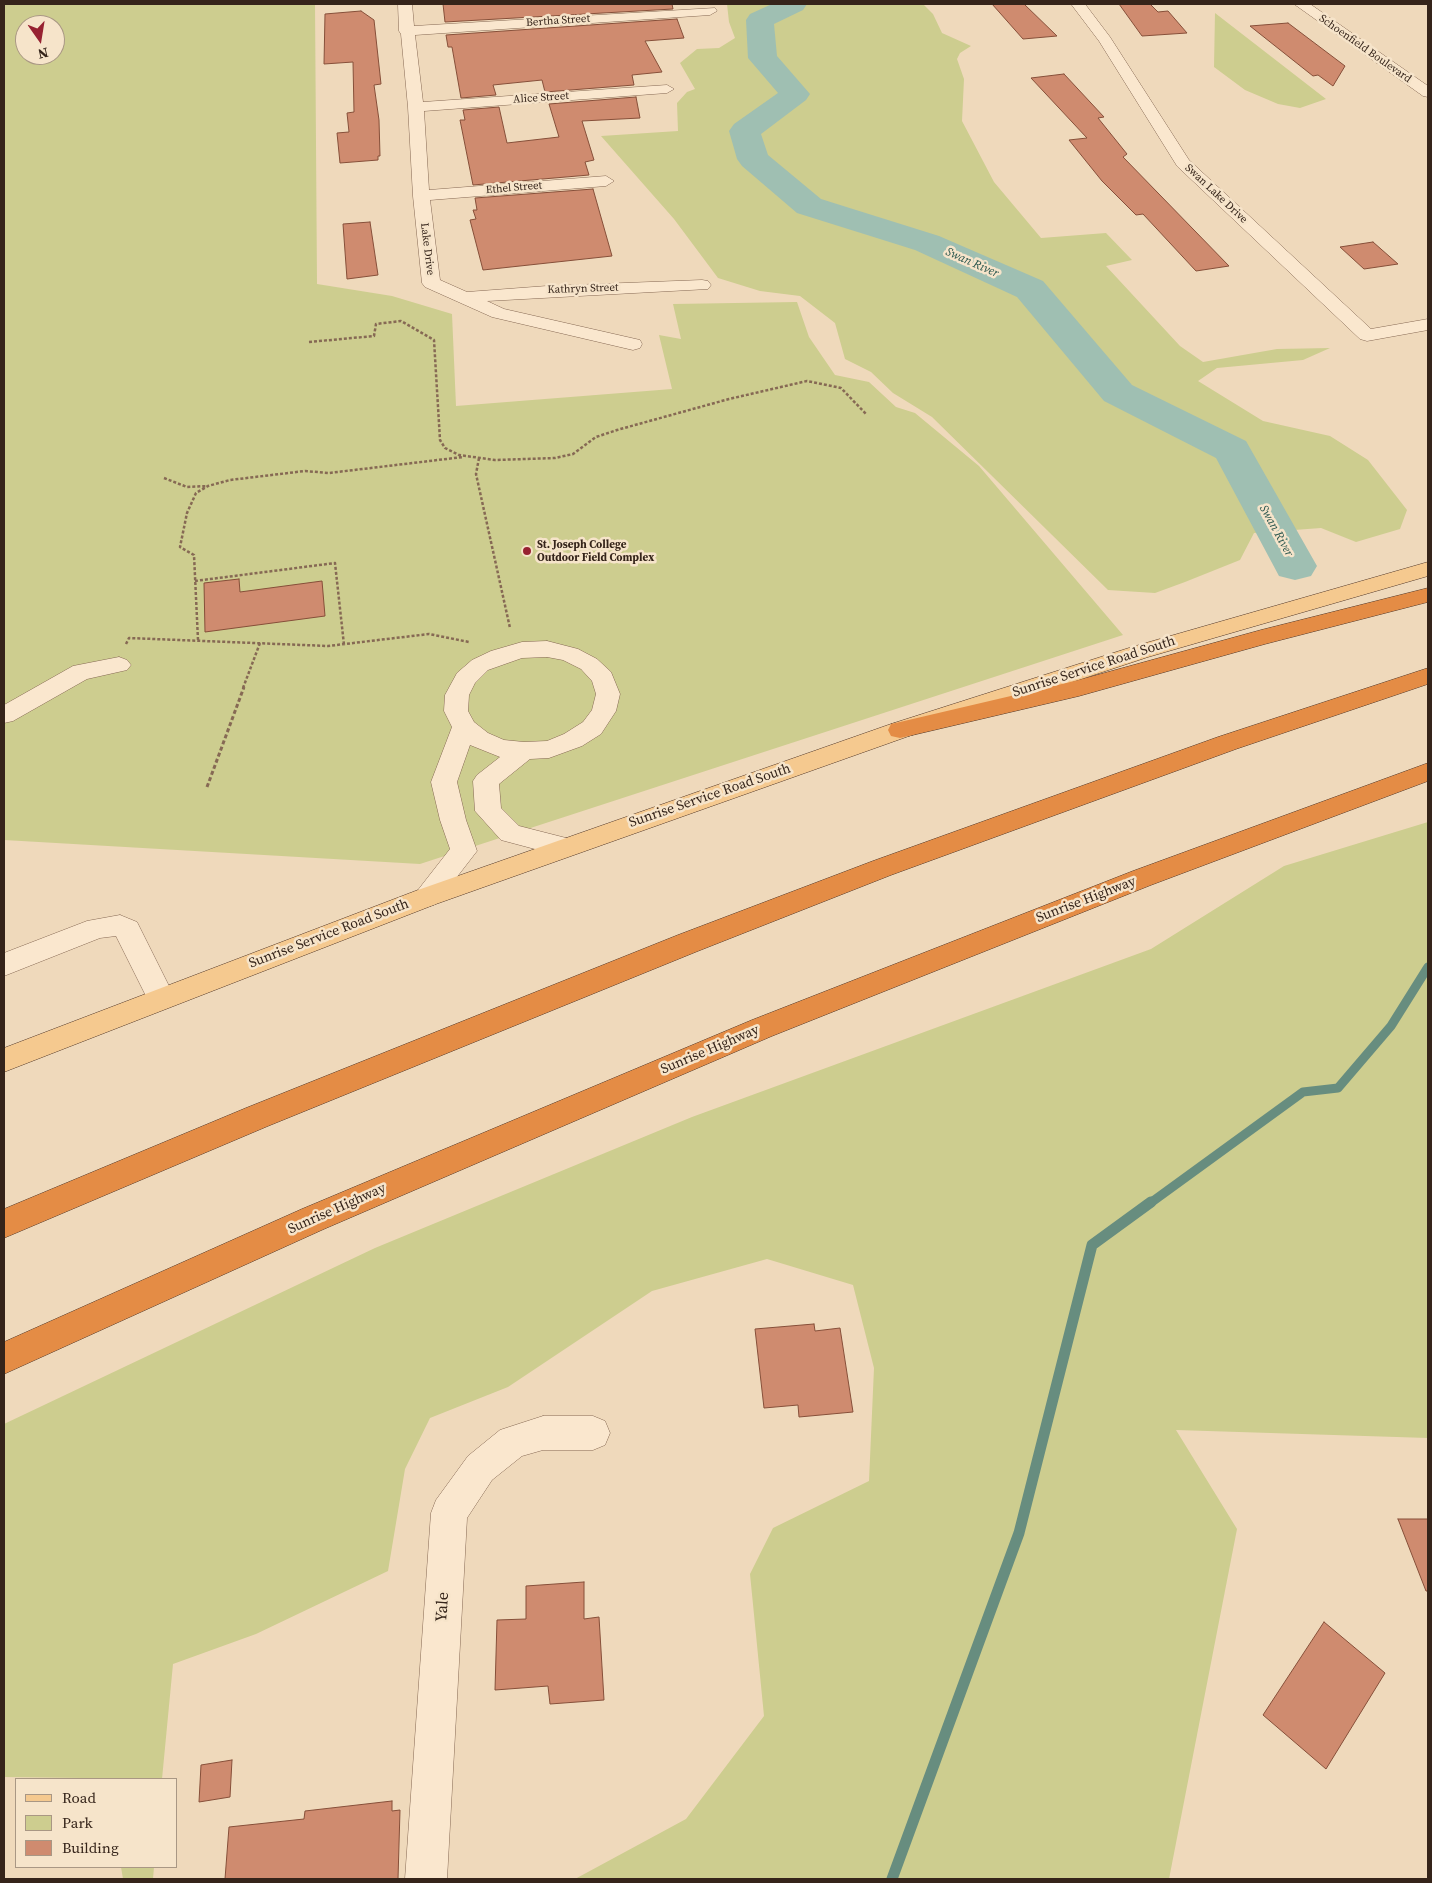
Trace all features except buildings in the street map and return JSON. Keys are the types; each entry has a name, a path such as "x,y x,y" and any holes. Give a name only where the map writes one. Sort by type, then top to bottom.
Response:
{"highway":[{"path":"900,730 1079,688 1261,637 1428,596"},
{"path":"4,1224 275,1110 688,943 873,872 1228,744 1428,676"},
{"name":"Sunrise Highway","path":"4,1358 313,1219 762,1028 1142,878 1428,772"}],"main road":[{"name":"Sunrise Service Road South","path":"4,1060 161,998 565,846 900,730 1140,652 1428,569"}],"street":[{"name":"Lake Drive","path":"405,4 406,30 416,107 421,196 431,283 498,313 633,344"},
{"name":"Swan Lake Drive","path":"1078,4 1105,40 1182,163 1366,335 1428,325"},
{"name":"Schoenfield Boulevard","path":"1301,4 1428,94"},
{"name":"Bertha Street","path":"406,30 710,11"},
{"name":"Alice Street","path":"416,107 667,90"},
{"name":"Ethel Street","path":"421,196 606,181"},
{"name":"Kathryn Street","path":"463,298 547,290 702,285"},
{"path":"547,649 570,654 589,664 603,678 608,694 604,711 592,728 565,743 549,749 524,751 500,748 486,742 464,727 456,711 457,695 465,679 480,665 499,656 522,650 547,649"},
{"path":"4,715 81,672 121,659"},
{"path":"427,897 464,852 453,820 444,782 464,727"},
{"path":"524,751 486,781 488,812 510,832 565,846"},
{"path":"4,965 97,928 120,925 127,929 161,998"},
{"name":"Yale","path":"426,1879 449,1513 480,1468 512,1442 543,1433 593,1433"}],"path":[{"path":"309,342 374,336 376,324 400,321 434,340 440,440 445,448 458,455 479,458 495,460 555,458 573,454 596,438 617,430 729,399 807,381 841,388 866,416"},
{"path":"164,478 187,487 208,486 230,480 305,471 329,473 469,456"},
{"path":"479,458 476,474 510,630"},
{"path":"198,640 194,555 180,547 187,513 196,493 208,486"},
{"path":"195,582 335,563 344,645"},
{"path":"502,632 519,630"},
{"path":"121,659 129,638 344,645 429,634 468,642 476,640"},
{"path":"207,787 260,643"}],"green space":[{"name":"St. Joseph College Outdoor Field Complex","path":"4,4 315,4 317,284 392,296 452,314 456,406 672,389 659,335 681,339 673,304 797,302 809,337 835,375 869,382 896,407 915,413 979,466 1123,635 420,864 4,840"},
{"path":"727,4 923,4 933,14 942,33 971,46 960,53 957,59 964,79 962,121 994,182 1041,238 1106,233 1132,260 1106,266 1180,346 1203,362 1277,349 1330,348 1303,360 1217,368 1198,381 1263,421 1330,436 1368,460 1407,510 1400,529 1356,542 1321,528 1254,533 1240,560 1185,582 1155,593 1108,590 932,417 893,393 871,372 845,359 835,323 800,296 760,291 718,278 674,219 601,136 678,131 677,103 687,92 695,89 680,63 697,49 719,48 735,38 729,22"},
{"path":"1215,13 1326,99 1300,108 1278,104 1245,90 1214,67"},
{"path":"1428,822 1428,1438 1176,1430 1237,1529 1169,1879 575,1879 686,1819 764,1716 750,1574 773,1528 869,1481 874,1368 853,1285 767,1259 652,1291 508,1387 430,1418 405,1469 388,1571 256,1634 173,1664 162,1778 4,1777 4,1424 375,1248 692,1117 1151,949 1284,866"},
{"path":"121,1868 154,1868 153,1879 123,1879"}],"waterway":[{"name":"Swan River","path":"793,4 760,20 763,58 795,94 745,131 753,159 809,206 927,243 1030,289 1118,393 1232,450 1295,566"},
{"path":"1149,1204 1303,1092 1338,1088 1391,1026 1428,967"},
{"path":"892,1879 1019,1533 1092,1245 1151,1202"}],"place":[{"name":"St. Joseph College Outdoor Field Complex","path":"527,551"}]}
